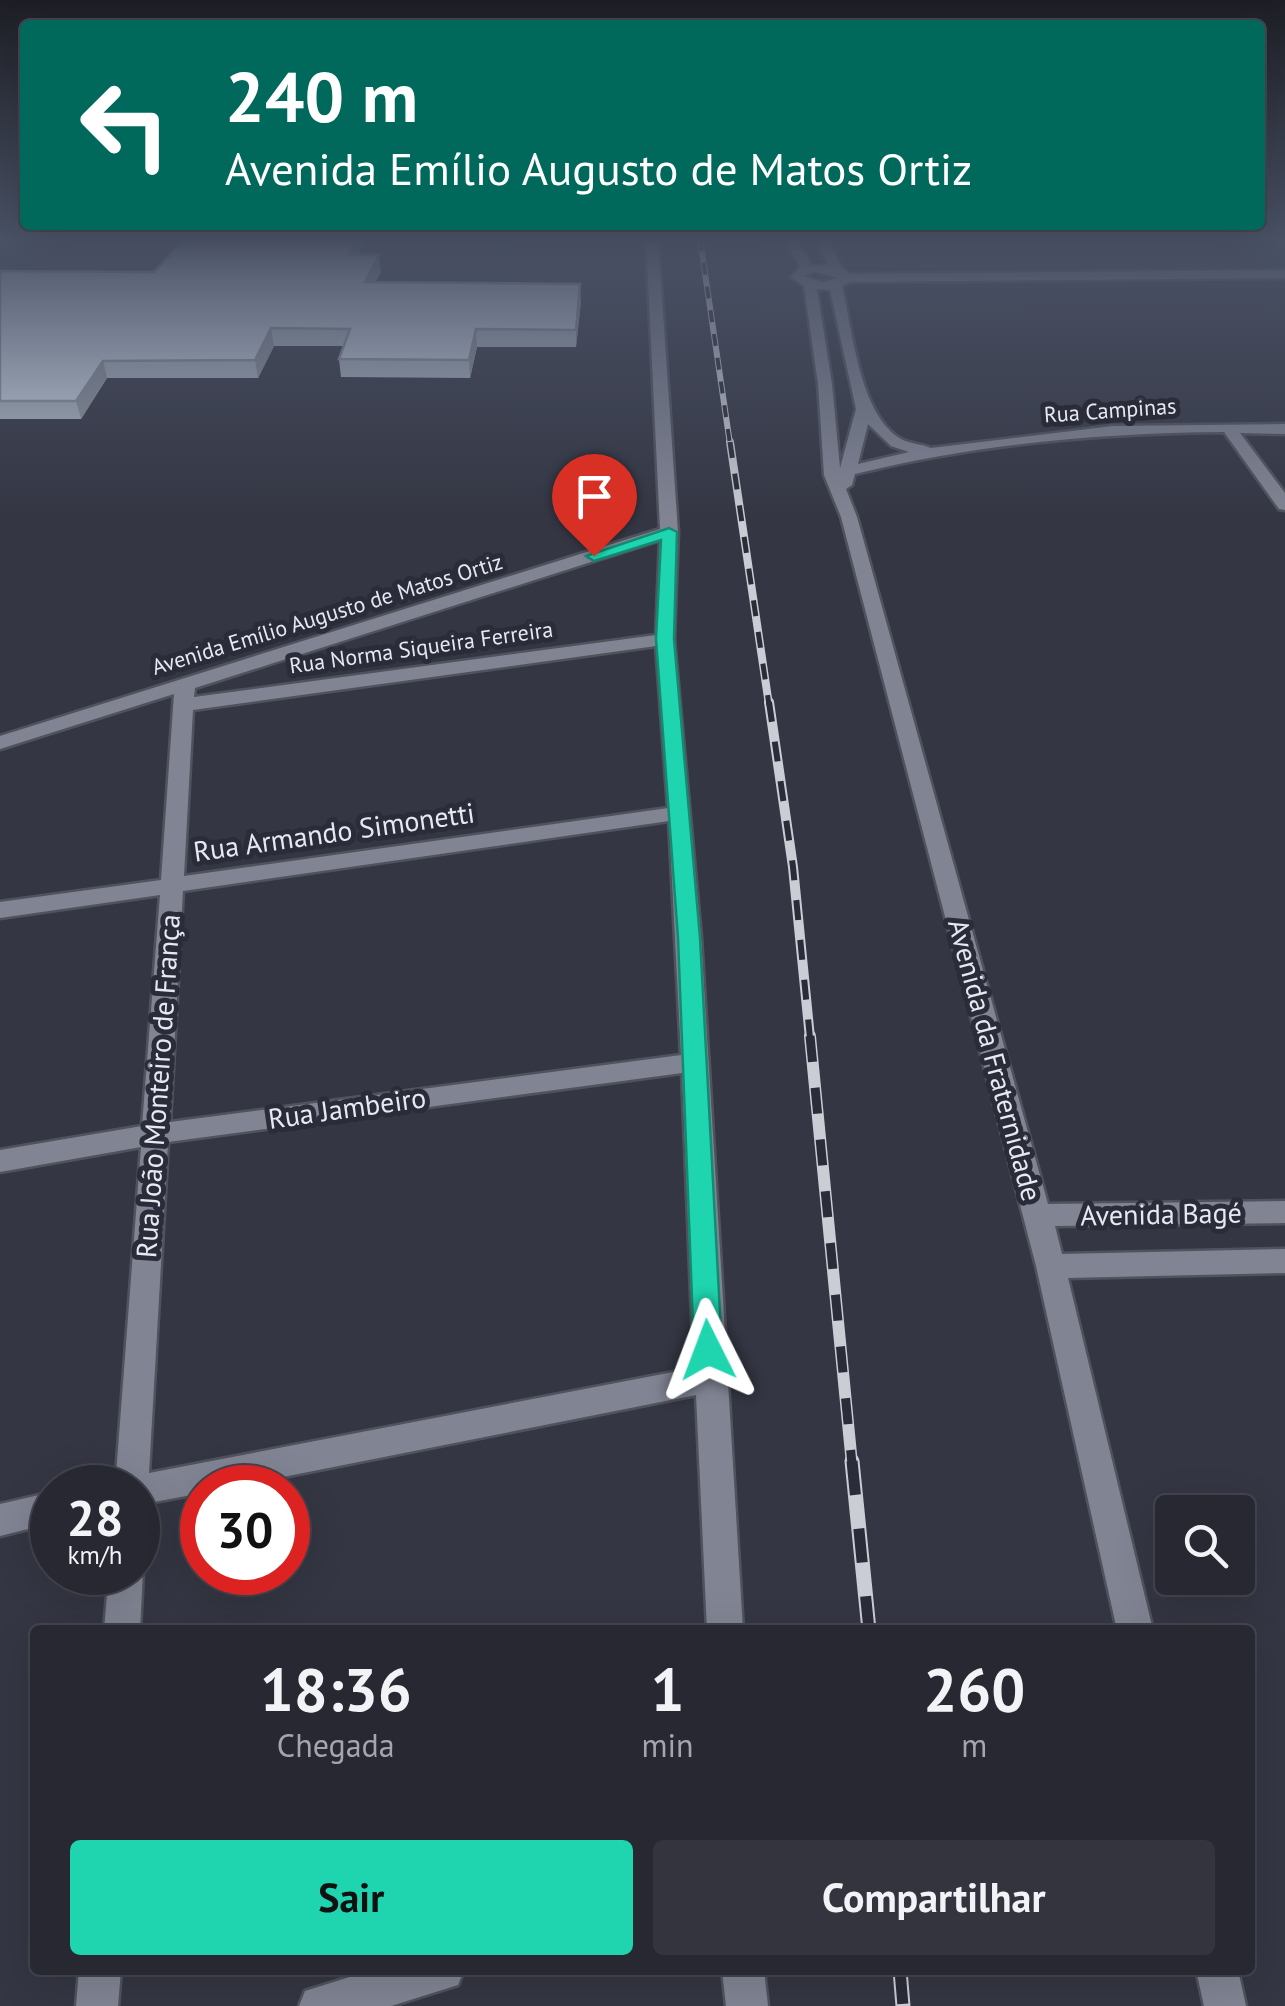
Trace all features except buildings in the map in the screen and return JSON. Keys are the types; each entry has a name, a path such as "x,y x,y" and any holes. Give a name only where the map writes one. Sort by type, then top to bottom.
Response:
{"street":[{"path":"657,333 669,532 665,639 689,938 725,1625"},
{"name":"Avenida da Fraternidade","path":"817,333 840,480 1052,1266 1135,1625"},
{"path":"850,333 864,409"},
{"path":"825,384 838,423 854,442 908,457"},
{"name":"Avenida da Fraternidade","path":"840,480 864,409"},
{"name":"Rua Campinas","path":"864,409 886,439 897,446 940,451"},
{"path":"1228,427 1285,505"},
{"name":"Rua Campinas","path":"840,480 908,457 1100,430 1285,429"},
{"name":"Avenida Emílio Augusto de Matos Ortiz","path":"0,743 184,695 669,532"},
{"name":"Rua Norma Siqueira Ferreira","path":"184,695 665,639"},
{"name":"Rua João Monteiro de França","path":"136,1465 184,695"},
{"name":"Rua Armando Simonetti","path":"0,910 676,813"},
{"name":"Rua Jambeiro","path":"0,1161 155,1134 696,1062"},
{"name":"Avenida Bagé","path":"1037,1216 1285,1212"},
{"name":"Avenida Bagé","path":"1052,1266 1285,1261"},
{"path":"160,1484 710,1379"},
{"path":"0,1520 30,1513"},
{"path":"122,1625 124,1595"},
{"path":"98,2006 100,1975"},
{"path":"320,2006 426,1975"},
{"path":"743,1975 747,2006"},
{"path":"1217,1975 1225,2006"}],"railway":[{"path":"714,333 730,444"},
{"path":"730,442 769,705"},
{"path":"769,702 793,867 810,1038"},
{"path":"810,1036 852,1464"},
{"path":"852,1461 868,1625"},
{"path":"900,1975 903,2006"}],"route":[{"path":"594,556 669,532 665,639 689,938 708,1350"}]}
